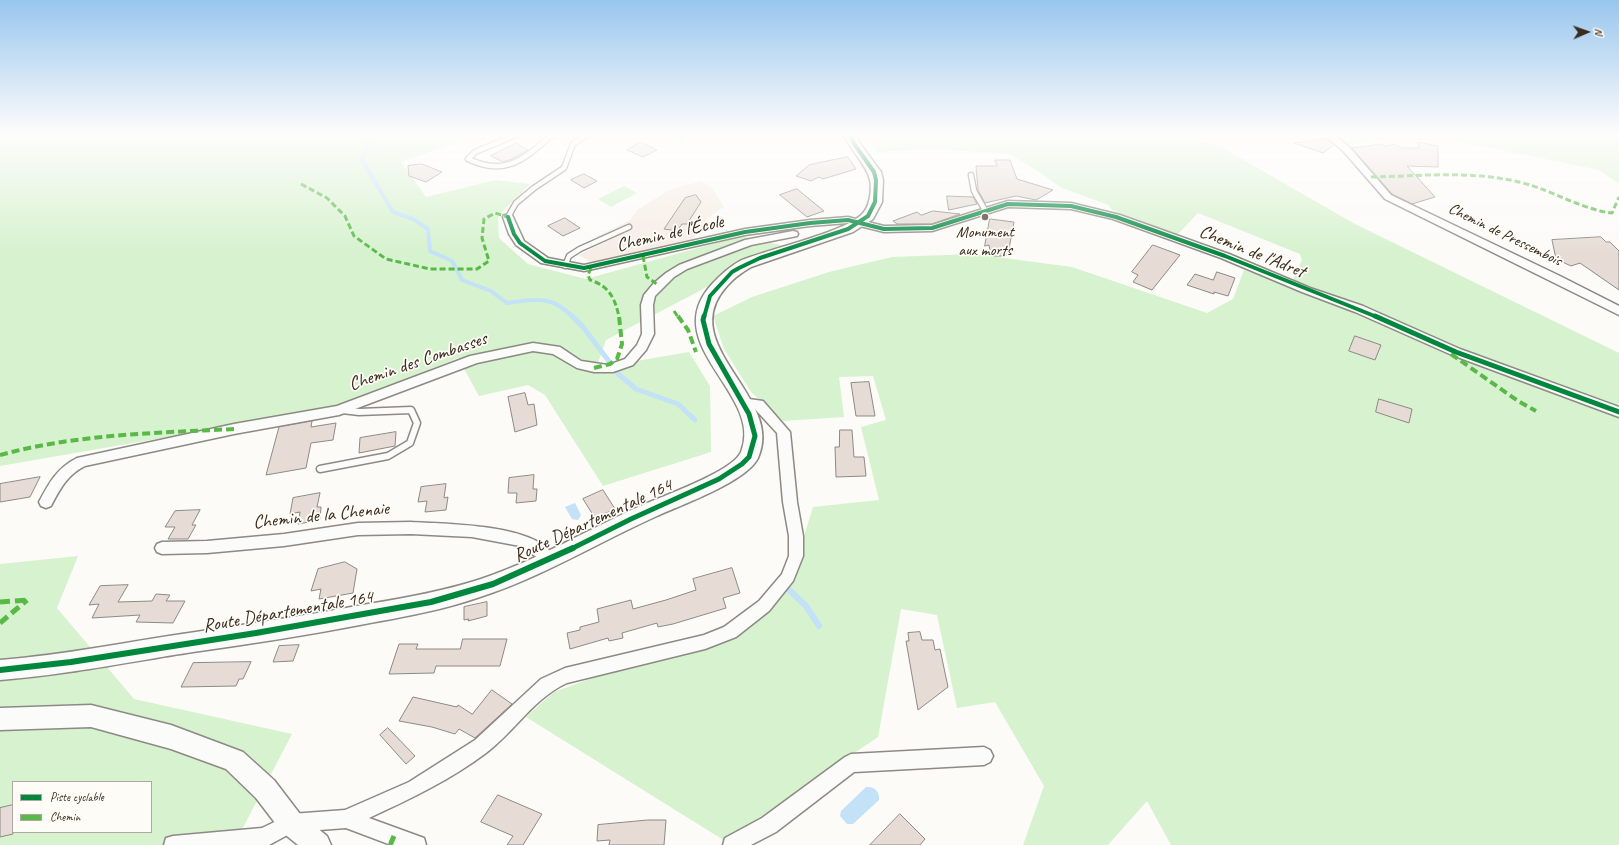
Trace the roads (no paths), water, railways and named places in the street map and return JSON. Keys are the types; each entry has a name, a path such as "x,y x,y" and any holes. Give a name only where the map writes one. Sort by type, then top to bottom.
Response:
{"street":[{"name":"Route Départementale 164","path":"0,670 51,666 125,653 283,630 437,601 494,584 546,561 616,525 701,487 739,467 748,459 753,448 755,437 754,427 744,405 715,356 704,329 704,314 708,299 718,285 728,276 749,262 827,237 855,221 873,208 878,187 875,174"},
{"name":"Chemin de Pressembois","path":"1368,174 1388,197 1556,278 1619,311"},
{"name":"Chemin de l'Adret","path":"855,221 884,229 932,228 967,218 985,210 1008,204 1049,204 1071,206 1116,217 1225,256 1306,290 1359,309 1456,352 1619,412"},
{"name":"Chemin de l'École","path":"508,217 514,234 520,243 545,261 565,266 591,268 681,245 745,232 810,223 855,221"},
{"name":"Chemin des Combasses","path":"46,502 62,474 69,468 82,462 234,429 340,410 474,359 533,347 556,350 577,364 594,368 609,369 629,362 642,347 648,334 647,305 650,295 658,285 683,267 749,242 827,228 855,221"},
{"path":"173,845 257,841 291,823 346,819 415,788 482,746 547,684 566,676 705,642 730,632 764,606 788,577 796,556 796,536 790,502 783,432 758,404 744,405"},
{"name":"Chemin de la Chenaie","path":"162,548 207,547 284,540 358,529 411,528 472,531 524,540 544,554 546,561"},
{"path":"0,719 91,716 171,737 234,760 265,789 291,823 318,845"},
{"path":"732,845 769,824 851,762 984,756"},
{"path":"346,819 417,845"}],"lane":[{"path":"508,217 516,203 534,188 554,174"},
{"path":"971,175 974,191 985,210"},
{"name":"Chemin de l'École","path":"565,266 569,256 580,249 629,227"},
{"path":"320,469 388,456 410,443 417,423 411,410 359,412 340,410"}],"water":[{"path":"575,503 581,515 578,520 572,519 565,507"},
{"path":"866,787 872,787 878,792 879,800 853,824 847,824 840,816 841,811"}],"waterway":[{"path":"371,174 393,212 413,219 428,229 430,251 452,261 462,280 491,291 507,303 526,300 543,300 557,305 573,317"},
{"path":"573,317 583,327 611,364"},
{"path":"617,373 636,389 678,404 695,420"},
{"path":"787,588 806,606 819,626"}],"place":[{"name":"Monument aux morts","path":"985,217"}]}
